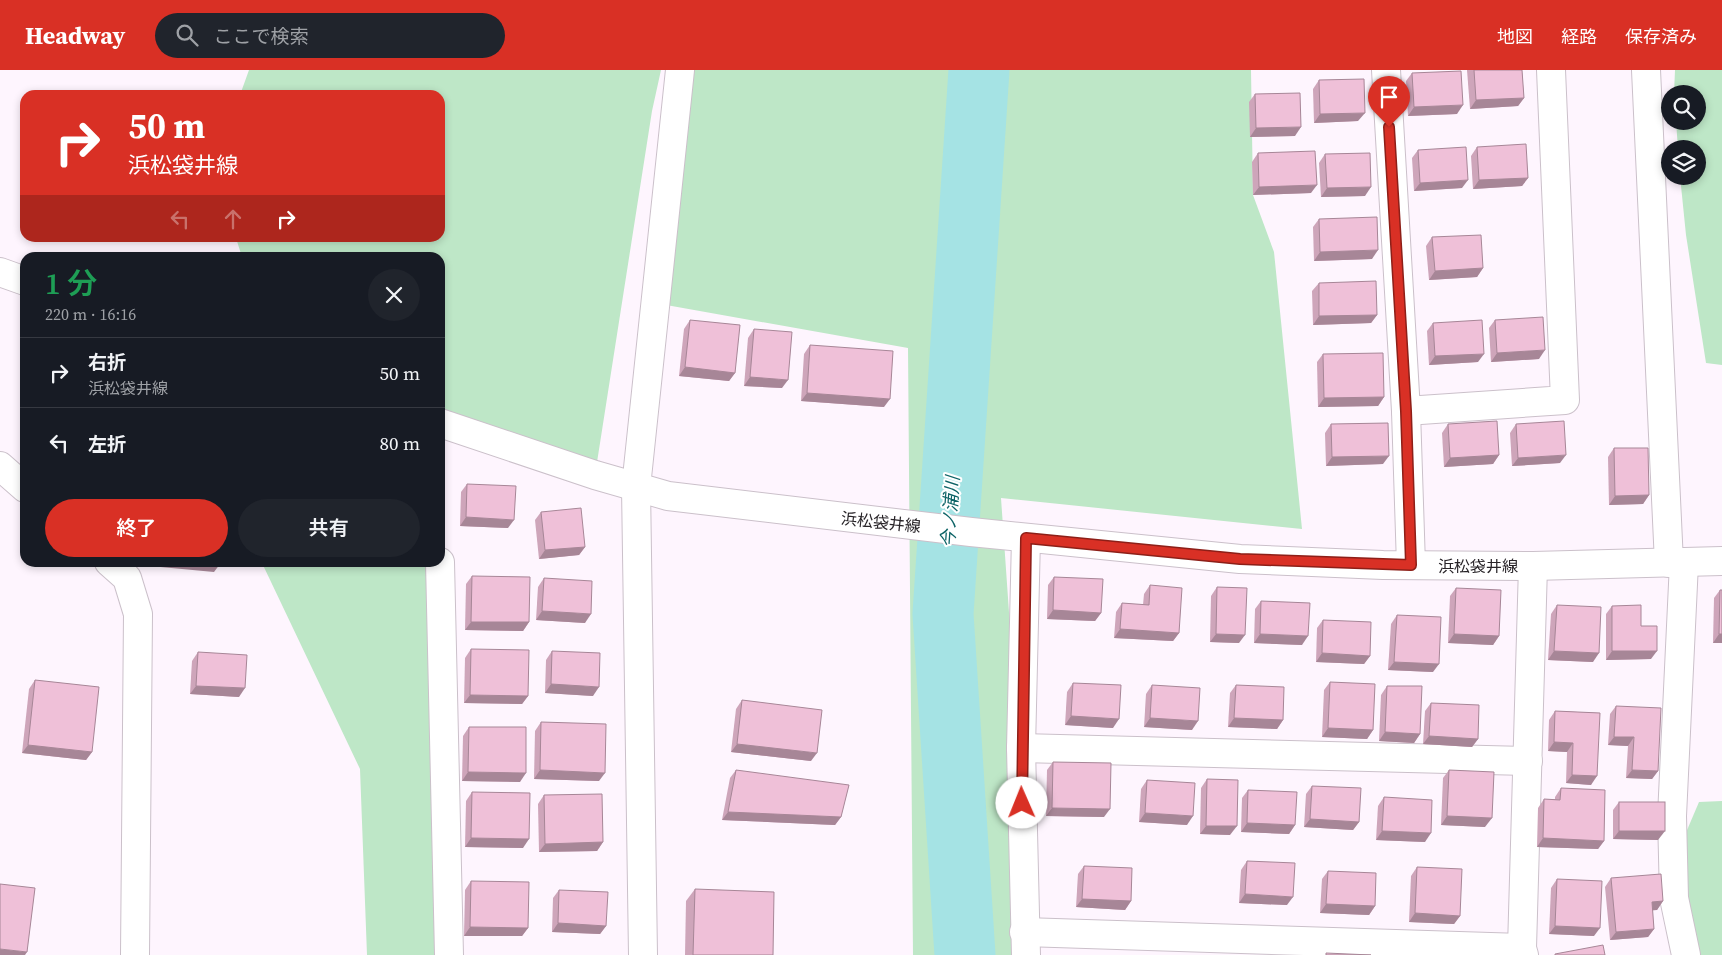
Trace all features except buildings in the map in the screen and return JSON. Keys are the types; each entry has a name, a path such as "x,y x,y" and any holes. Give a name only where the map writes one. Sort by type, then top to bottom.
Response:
{"street":[{"path":"643,955 636,487 680,70"},
{"path":"1386,70 1406,411 1411,565"},
{"path":"1406,411 1565,400 1551,70"},
{"path":"1646,70 1677,563 1672,816 1674,898 1686,955"},
{"path":"0,272 20,279"},
{"name":"浜松袋井線","path":"445,425 668,496 1026,538 1240,559 1411,565 1533,566 1722,561"},
{"path":"0,466 20,484"},
{"path":"1026,538 1021,748 1025,944 1523,952 1533,566"},
{"path":"115,567 127,578 138,614 136,955"},
{"path":"440,567 450,955"},
{"path":"1021,748 1528,761"}],"green space":[{"path":"249,70 661,70 652,111 595,475 445,425 445,252 240,252 237,242 445,242 445,90 242,90"},
{"path":"693,70 1251,70 1253,195 1274,252 1302,529 1001,498 1033,955 913,955 908,348 655,303"},
{"path":"1675,70 1722,70 1722,365 1706,363 1686,235 1681,185 1706,185 1706,140 1677,140 1677,130 1706,130 1706,85 1674,85"},
{"path":"264,567 438,567 443,955 367,955 360,769"},
{"path":"1722,801 1722,955 1691,955 1673,863 1699,802"}],"waterway":[{"name":"今ノ浦川","path":"965,955 943,614 979,70"}],"route":[{"path":"1022,803 1021,748 1026,538 1240,559 1411,565 1406,411 1389,127"}]}
